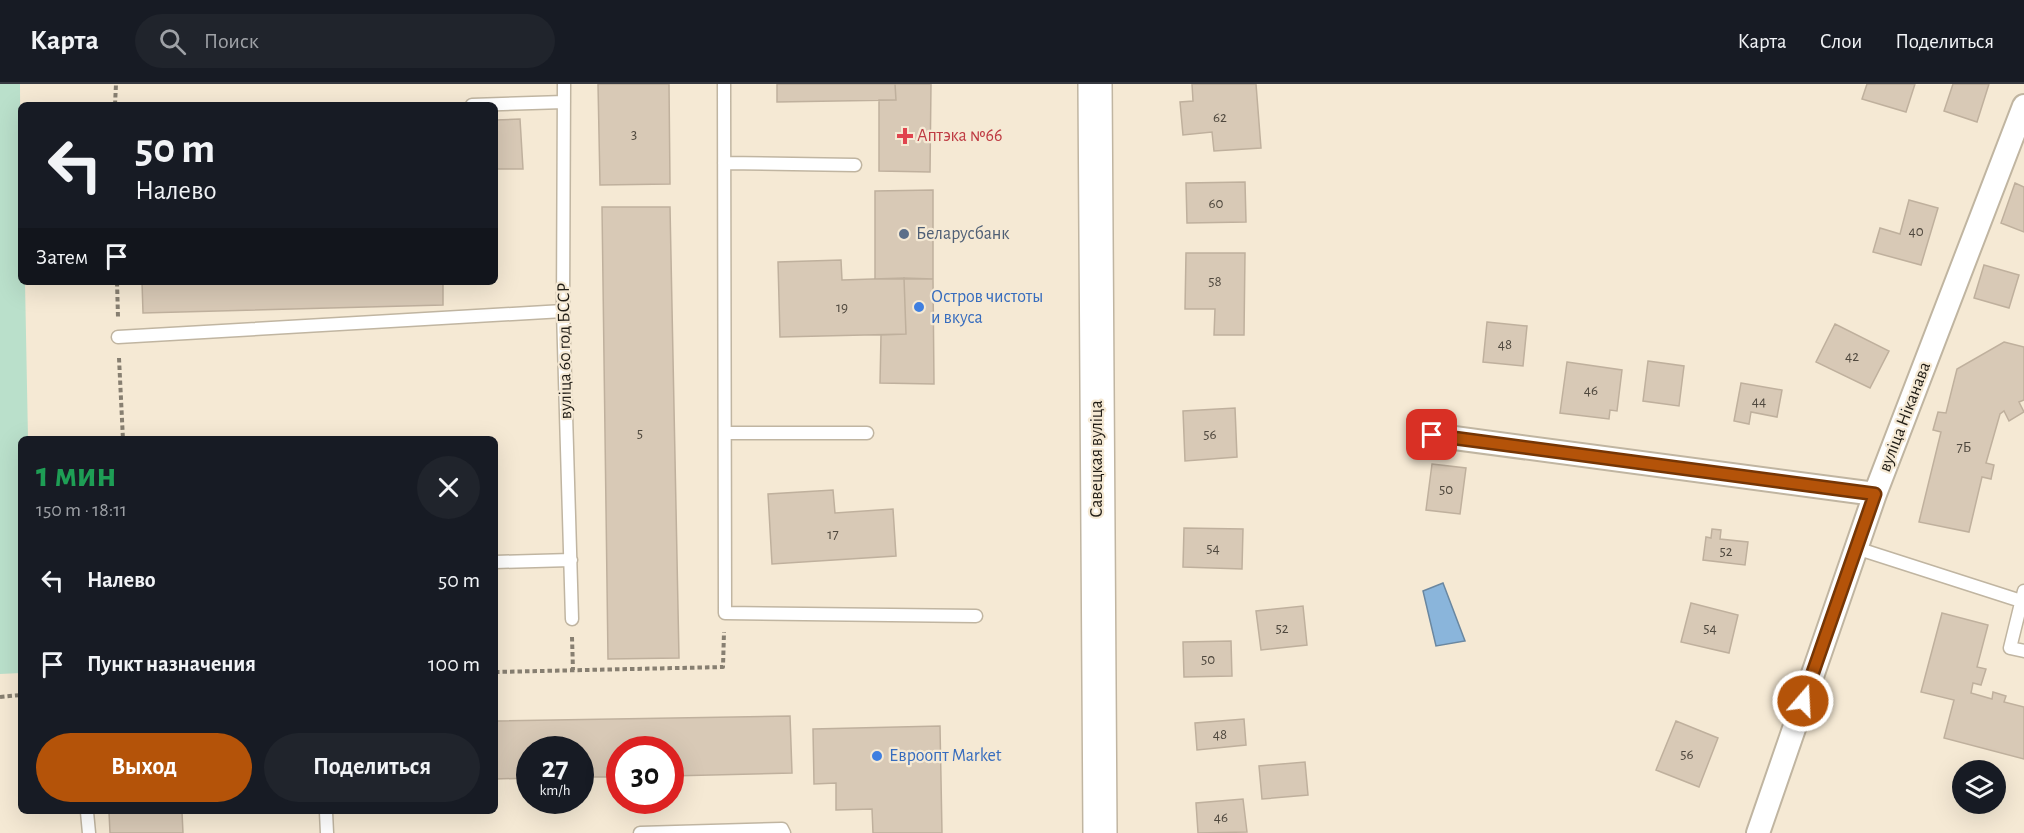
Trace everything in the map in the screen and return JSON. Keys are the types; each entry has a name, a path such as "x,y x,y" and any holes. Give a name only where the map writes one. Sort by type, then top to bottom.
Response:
{"main road":[{"name":"Савецкая вуліца","path":"1095,84 1100,833"}],"street":[{"name":"вуліца Ніканава","path":"1758,833 1875,494 2024,106"},
{"path":"1432,435 1875,494"}],"lane":[{"name":"вуліца 60 год БССР","path":"564,84 563,311 572,619"},
{"path":"724,84 725,613 976,616"},
{"path":"498,104 564,102"},
{"path":"724,163 855,165"},
{"path":"118,337 563,311"},
{"path":"724,433 867,434"},
{"path":"1856,548 2023,596 2010,648 2024,651"},
{"path":"498,562 571,560"},
{"path":"87,814 88,833"},
{"path":"326,814 327,833"},
{"path":"640,833 782,830 784,833"}],"path":[{"path":"115,102 116,84"},
{"path":"117,285 123,436"},
{"path":"498,672 723,667 725,613"},
{"path":"572,619 573,670"},
{"path":"0,697 18,695"}],"green space":[{"path":"0,84 20,84 20,102 18,102 18,285 25,285 28,436 18,436 18,673 0,674"}],"water":[{"path":"1443,583 1465,641 1436,646 1423,591"}],"building":[{"path":"598,84 669,84 670,184 600,185"},
{"path":"777,84 895,84 896,100 777,102"},
{"name":"Аптэка №66","path":"895,84 931,84 930,172 879,171 879,100 896,100"},
{"path":"1192,84 1256,84 1261,148 1214,151 1212,132 1183,135 1180,102 1193,101"},
{"path":"1867,84 1915,84 1906,112 1862,99"},
{"path":"1953,84 1989,84 1977,122 1944,111"},
{"path":"520,119 523,169 498,169 498,120"},
{"path":"1245,182 1246,222 1187,223 1186,183"},
{"path":"2015,183 2024,187 2024,232 2001,223"},
{"name":"Беларусбанк","path":"933,190 933,279 875,279 875,191"},
{"path":"1909,200 1938,208 1921,265 1873,252 1880,228 1900,234"},
{"path":"602,207 670,207 679,658 608,659"},
{"path":"1186,253 1245,253 1244,335 1214,335 1215,309 1185,309"},
{"path":"841,260 842,280 904,278 906,334 780,337 778,262"},
{"path":"1984,265 2019,275 2009,308 1974,298"},
{"name":"Остров чистоты и вкуса","path":"904,278 933,279 934,384 880,383 881,335 906,334"},
{"path":"142,285 443,285 443,305 143,313"},
{"path":"1487,322 1527,326 1523,366 1483,362"},
{"path":"1835,324 1889,351 1870,388 1816,362"},
{"path":"2004,342 2024,347 2024,400 2019,402 2024,412 2009,421 2004,411 2000,414 1986,463 1994,465 1991,479 1982,477 1969,532 1919,522 1941,432 1933,430 1938,412 1946,413 1957,369"},
{"path":"1648,361 1684,366 1679,406 1643,401"},
{"path":"1567,362 1622,370 1617,411 1610,410 1609,419 1560,413"},
{"path":"1741,383 1782,390 1777,417 1751,412 1749,424 1734,421"},
{"path":"1235,408 1237,457 1185,461 1183,411"},
{"path":"1432,464 1466,468 1460,514 1426,510"},
{"path":"833,490 835,513 893,509 896,556 772,564 768,494"},
{"path":"1184,528 1243,529 1242,569 1183,567"},
{"path":"1712,529 1721,530 1720,539 1748,542 1745,565 1703,560 1706,537 1711,538"},
{"path":"1691,603 1738,615 1729,653 1681,642"},
{"path":"1303,606 1307,645 1261,650 1256,611"},
{"path":"1942,613 1988,625 1977,667 1986,669 1981,685 1973,683 1971,693 1992,699 1993,692 2006,696 2004,702 2024,707 2024,759 1944,738 1954,700 1921,692"},
{"path":"1231,641 1232,676 1184,677 1183,642"},
{"path":"790,716 792,773 684,776 684,736 606,736 606,777 594,777 594,736 516,736 516,778 498,779 498,721"},
{"path":"1244,719 1246,745 1197,750 1195,723"},
{"path":"1676,721 1718,738 1699,787 1656,770"},
{"name":"Евроопт Market","path":"940,726 942,833 873,833 872,809 836,810 836,783 814,784 813,729"},
{"path":"1305,762 1308,795 1262,799 1259,766"},
{"path":"1243,799 1247,832 1198,833 1196,803"},
{"path":"109,814 182,814 183,833 110,833"}],"place":[{"name":"Аптэка №66","path":"905,136"},
{"name":"Беларусбанк","path":"904,234"},
{"name":"Остров чистоты и вкуса","path":"919,307"},
{"name":"Евроопт Market","path":"877,756"}],"route":[{"path":"1432,435 1875,494 1803,701"}]}
